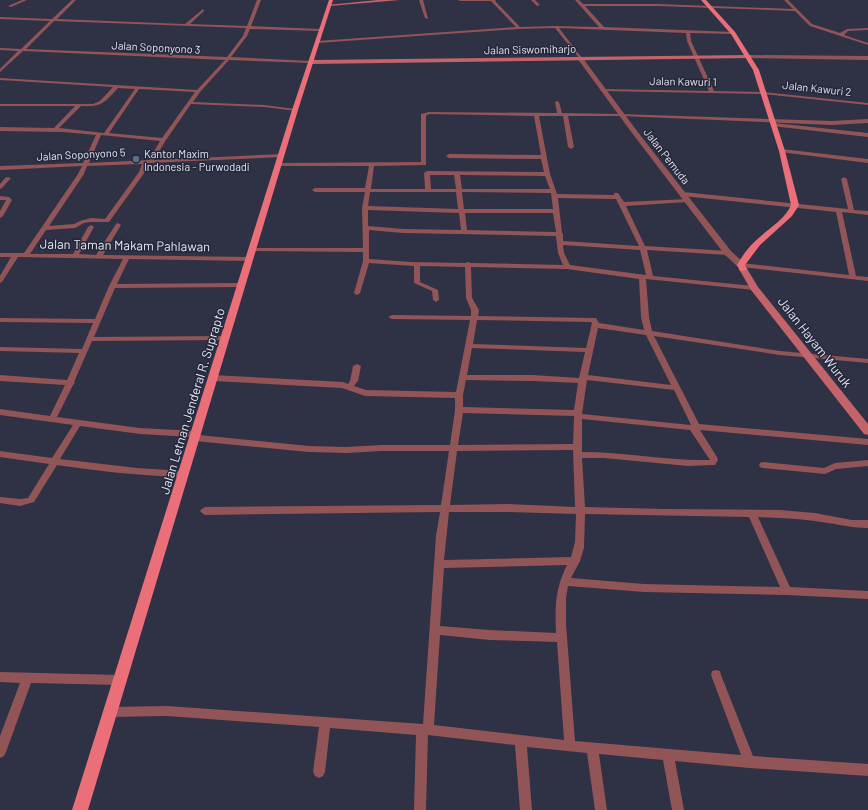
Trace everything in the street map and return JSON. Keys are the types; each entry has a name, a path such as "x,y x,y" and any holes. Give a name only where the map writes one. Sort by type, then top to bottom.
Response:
{"main road":[{"path":"330,3 398,0"},
{"path":"703,0 733,33 749,56 756,70 782,151 795,205 793,210 784,220 751,249 746,255 742,267"},
{"name":"Jalan Letnan Jenderal R. Suprapto","path":"80,810 241,285 281,160 295,110 330,3"},
{"name":"Jalan Siswomiharjo","path":"311,62 749,56"},
{"name":"Jalan Hayam Wuruk","path":"742,267 754,288 770,306 868,431"}],"street":[{"path":"10,6 25,0"},
{"path":"0,71 74,0"},
{"path":"45,228 75,226 82,222 91,220 107,220 198,91 228,59 244,36 259,0"},
{"path":"421,0 427,18"},
{"path":"460,0 493,0 519,28"},
{"path":"533,0 538,5"},
{"path":"577,0 602,28"},
{"path":"786,0 811,26 868,44"},
{"path":"583,5 709,6 795,10"},
{"path":"186,25 203,10"},
{"path":"0,18 321,30"},
{"path":"556,27 580,58"},
{"path":"318,42 468,29 556,27 733,33"},
{"path":"841,35 847,30 868,29"},
{"path":"688,32 689,41 712,92"},
{"path":"0,53 2,49"},
{"name":"Jalan Soponyono 3","path":"2,49 311,62"},
{"path":"749,56 868,58"},
{"name":"Jalan Pemuda","path":"580,58 620,115 728,253 742,267"},
{"path":"0,79 198,91"},
{"path":"0,105 97,104 118,86"},
{"path":"106,134 138,88"},
{"name":"Jalan Kawuri 1","path":"602,90 763,93"},
{"name":"Jalan Kawuri 2","path":"763,93 868,104"},
{"path":"557,102 562,114 571,147"},
{"path":"190,103 264,106 295,110"},
{"path":"55,130 79,105"},
{"path":"428,190 427,173 424,164 423,115 425,113 620,115 773,122 832,123 868,120"},
{"path":"536,114 547,174 554,194 560,234 561,253 567,267"},
{"path":"773,122 868,135"},
{"path":"0,129 55,130 163,140"},
{"path":"26,255 81,174 99,133"},
{"path":"782,151 868,161"},
{"path":"449,156 544,157"},
{"name":"Jalan Soponyono 5","path":"0,168 148,161 281,160 372,164 424,164"},
{"path":"357,293 366,261 366,208 372,164"},
{"path":"427,173 547,174"},
{"path":"457,173 464,232"},
{"path":"0,187 8,178"},
{"path":"844,179 851,211"},
{"path":"0,412 78,423 309,449 347,450 381,448 453,448 578,451 604,455 694,463 712,463 714,460 713,457 695,428 649,334 645,317 646,277 643,248 617,195 428,190 315,190"},
{"path":"622,204 685,197 795,205 868,213"},
{"path":"0,198 7,198 9,200 0,216"},
{"path":"366,208 461,211 556,211"},
{"path":"839,210 853,278"},
{"path":"98,257 118,225"},
{"path":"74,256 91,227"},
{"path":"365,228 403,231 560,234"},
{"path":"560,243 728,253"},
{"name":"Jalan Taman Makam Pahlawan","path":"0,255 127,257 251,255 365,250"},
{"path":"0,281 16,255"},
{"path":"52,419 71,383 112,286 127,257"},
{"path":"366,261 417,264 567,267 754,288"},
{"path":"417,264 417,283 435,290 436,300"},
{"path":"420,810 425,730 435,630 441,536 459,410 459,395 475,310 469,298 468,264"},
{"path":"742,267 868,279"},
{"path":"112,286 241,285"},
{"path":"392,317 593,320 596,323 583,379 578,414 580,544 575,561 564,582 562,599 562,638 570,746"},
{"path":"0,320 97,321"},
{"path":"596,325 649,334 808,356 868,361"},
{"path":"90,339 225,338"},
{"path":"469,346 590,350"},
{"path":"0,349 85,351"},
{"path":"350,387 354,381 356,366"},
{"path":"463,377 583,379 676,388"},
{"path":"0,378 71,383"},
{"path":"213,378 343,385 365,393 459,395"},
{"path":"459,410 578,414 695,428 868,442"},
{"path":"0,500 29,502 34,498 54,461 78,423"},
{"path":"0,454 137,472 183,474"},
{"path":"763,465 825,471 835,466 868,463"},
{"path":"205,511 508,508 752,514 815,517 852,524 868,524"},
{"path":"752,514 761,535 779,568 787,591"},
{"path":"440,564 575,561"},
{"path":"564,582 644,588 787,591 868,595"},
{"path":"435,630 490,635 562,638"},
{"path":"716,675 749,762"},
{"path":"0,677 120,680"},
{"path":"0,752 27,678"},
{"path":"110,712 167,711 425,730 522,742 749,762 868,770"},
{"path":"319,772 325,723"},
{"path":"522,742 526,810"},
{"path":"592,748 601,810"},
{"path":"668,754 678,810"}],"place":[{"name":"Kantor Maxim Indonesia - Purwodadi","path":"136,159"}]}
